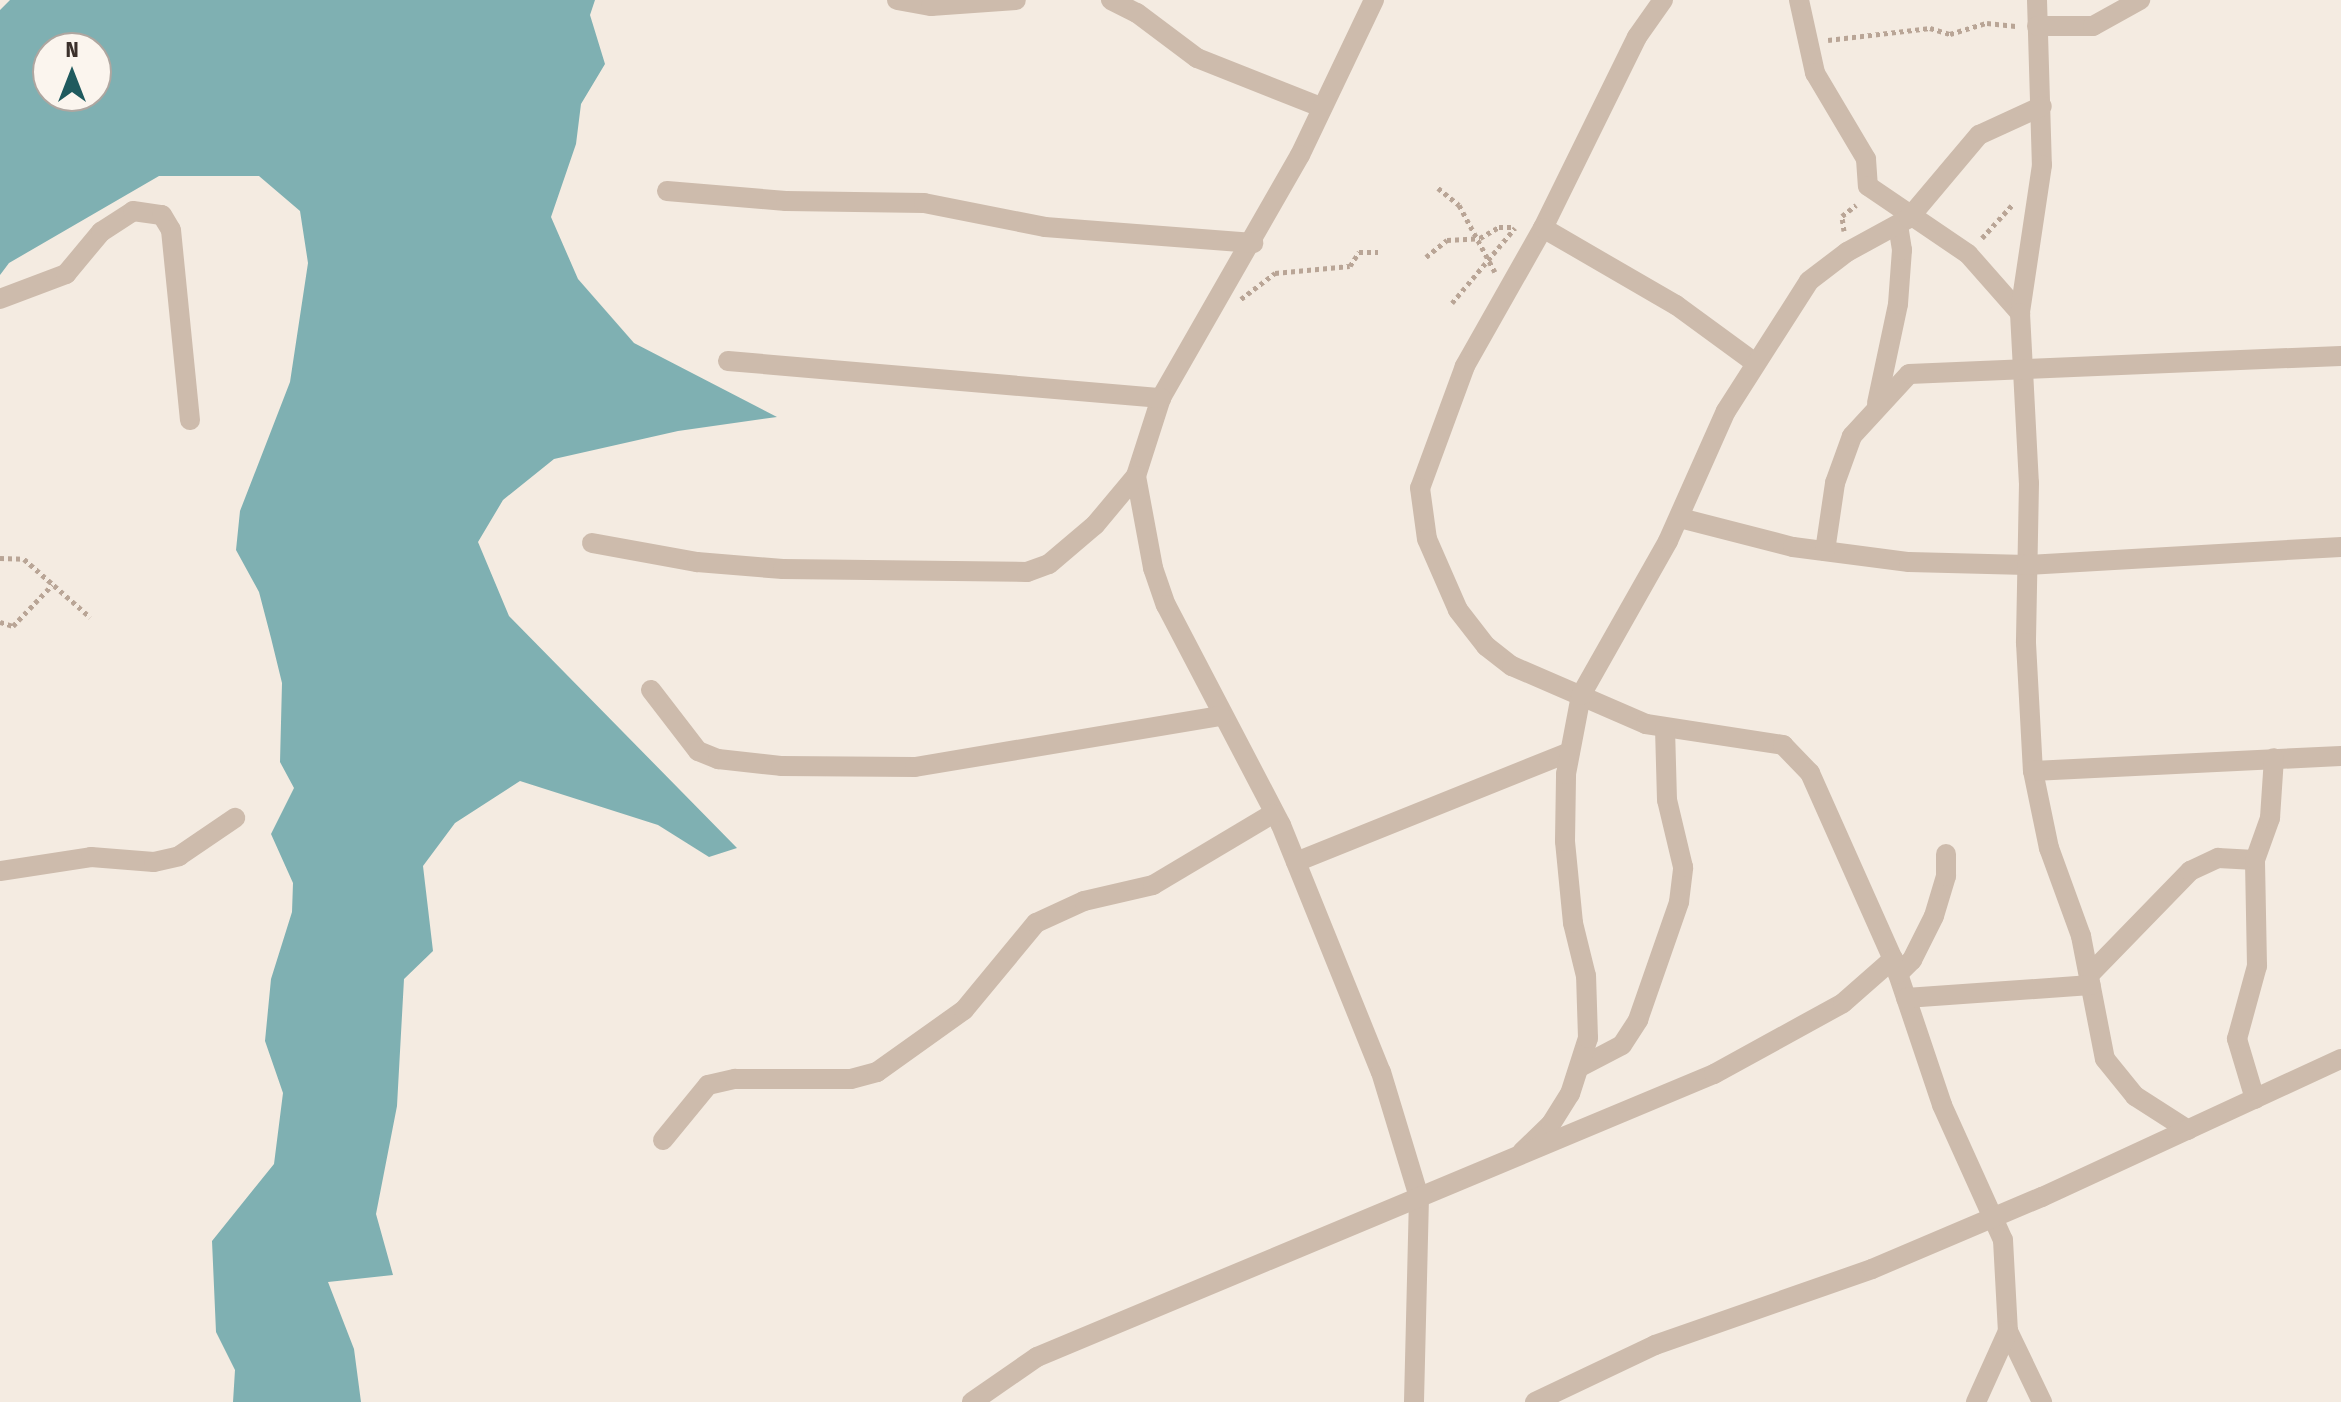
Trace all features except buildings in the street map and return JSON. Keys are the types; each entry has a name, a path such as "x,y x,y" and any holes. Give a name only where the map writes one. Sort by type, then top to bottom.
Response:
{"street":[{"path":"897,0 931,6 1016,0"},
{"path":"1111,0 1137,13 1197,58 1321,107"},
{"path":"592,543 697,562 770,569 1027,572 1049,564 1095,525 1136,476 1161,398 1253,243 1374,0"},
{"path":"1663,0 1534,223 1510,286 1474,346 1438,431 1420,488 1420,509 1427,539 1458,610 1486,646 1512,666 1665,729 1783,745 1810,773 1896,966 1942,1105 1995,1216 2007,1258 2008,1331 2042,1402"},
{"path":"1799,0 1812,46 1815,73 1866,159 1868,186 1903,222 1968,254 2020,313"},
{"path":"2037,0 2030,28 2042,106 2042,165 2020,313 2033,771 2049,848 2090,979 2105,1059 2116,1078 2188,1130"},
{"path":"2030,28 2093,26 2140,0"},
{"path":"1522,1152 1551,1124 1582,1066 1588,1038 1586,976 1573,923 1565,841 1570,752 1581,695 1600,669 1680,518 1722,420 1754,362 1809,281 1847,252 1903,222 1979,135 2042,106"},
{"path":"667,191 786,201 924,203 1045,227 1253,243"},
{"path":"0,299 66,274 101,232 133,211 162,215 171,230 190,420"},
{"path":"1877,403 1898,304 1903,222"},
{"path":"1534,223 1676,305 1754,362"},
{"path":"1825,551 1842,461 1852,436 1877,403 1909,374 1924,370 2024,370 2197,358 2341,356"},
{"path":"728,361 1161,398"},
{"path":"1136,476 1153,568 1221,716 1296,862 1381,1072 1419,1197 1414,1402"},
{"path":"1680,518 1756,539 1909,562 2027,565 2341,547"},
{"path":"651,690 698,751 718,759 781,766 915,767 1221,716"},
{"path":"1582,1066 1622,1045 1638,1020 1679,902 1683,867 1667,800 1665,729"},
{"path":"1296,862 1570,752"},
{"path":"2033,771 2101,772 2274,758 2341,756"},
{"path":"2255,1099 2237,1039 2257,966 2255,860 2270,818 2274,758"},
{"path":"663,1140 708,1085 735,1079 851,1079 877,1072 964,1010 1036,923 1084,901 1153,885 1272,814"},
{"path":"0,871 91,857 154,862 179,856 235,818"},
{"path":"972,1402 1037,1357 1740,1060 1843,1003 1896,966 1912,960 1934,916 1946,876 1946,854"},
{"path":"1906,998 2090,979 2190,871 2218,858 2255,860"},
{"path":"1535,1402 1655,1345 1872,1269 2341,1059"},
{"path":"1976,1402 2008,1331"}],"path":[{"path":"1812,46 1930,28 1950,34 1987,23 2030,28"},
{"path":"1847,252 1842,216 1868,196 1868,186"},
{"path":"1438,188 1459,205 1480,238 1486,263 1510,286"},
{"path":"1968,254 2018,197"},
{"path":"1426,257 1447,240 1480,238 1499,227 1534,223"},
{"path":"1452,303 1516,227"},
{"path":"1219,304 1250,297 1275,273 1350,266 1359,252 1378,252"},
{"path":"0,558 24,559 90,617"},
{"path":"0,622 13,626 52,585"}],"water":[{"path":"10,0 595,0 590,15 605,64 581,104 576,144 551,217 578,279 634,343 777,417 678,431 554,459 503,500 478,542 509,616 737,848 709,857 658,825 520,781 455,823 423,866 433,951 404,979 397,1106 376,1214 393,1275 328,1282 354,1349 361,1402 233,1402 235,1370 216,1332 212,1241 274,1164 283,1093 265,1041 271,979 292,912 293,883 271,834 294,788 280,762 282,683 259,592 236,550 240,511 290,382 308,263 300,211 259,176 159,176 9,263 0,275 0,10"}]}
